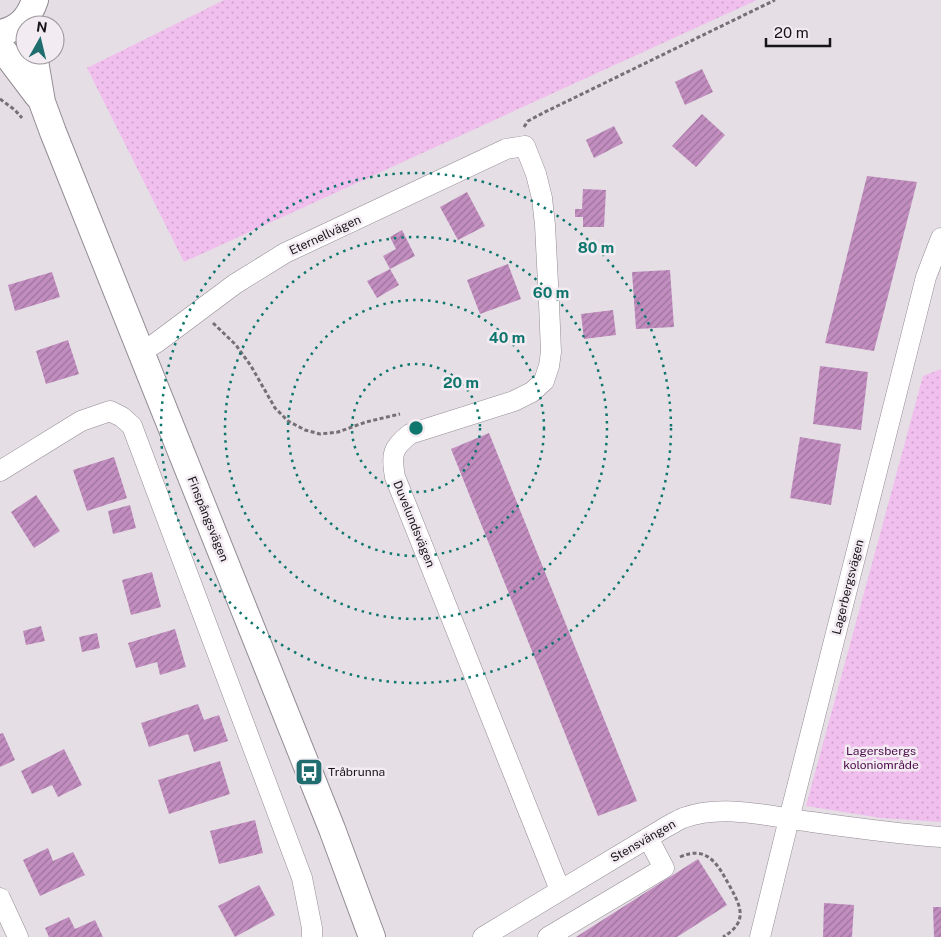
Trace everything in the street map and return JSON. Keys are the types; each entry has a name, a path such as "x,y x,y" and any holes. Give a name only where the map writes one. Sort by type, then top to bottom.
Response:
{"main road":[{"path":"0,33 18,26 33,11"},
{"name":"Finspångsvägen","path":"0,46 42,102"},
{"name":"Finspångsvägen","path":"36,65 42,102 332,829 372,937"}],"street":[{"name":"Eternellvägen","path":"141,352 235,284 285,253 506,149 525,146"},
{"name":"Duvelundsvägen","path":"525,146 536,174 542,198 545,225 550,303 550,352 549,366 544,381 532,392 514,401 410,434 400,442 394,453 393,464 395,478 560,890"},
{"name":"Lagerbergsvägen","path":"760,937 923,287 941,238"},
{"path":"0,471 81,421 110,411 122,417 132,426 302,878 312,928 312,937"},
{"name":"Stensvängen","path":"493,934 560,890 648,838 684,818 703,813 722,811 746,812 865,829 941,837"},
{"path":"548,937 664,868 648,838"},
{"path":"0,898 18,937"}],"path":[{"path":"525,146 521,135 528,121 775,0"},
{"path":"0,99 15,110"},
{"path":"203,309 214,324 236,345 251,366 275,408 288,420 305,430 320,434 338,432 366,422 409,412"},
{"path":"664,868 681,856 689,854 704,855 712,859 718,866 739,903 740,912 736,926 723,937"}],"green space":[{"path":"224,0 757,0 184,262 87,68"},
{"name":"Lagersbergs koloniområde","path":"941,369 941,822 881,818 806,806 923,376"}],"building":[{"path":"702,69 713,92 685,105 675,82"},
{"path":"702,114 725,135 696,167 672,146"},
{"path":"614,126 623,143 594,158 586,140"},
{"path":"867,176 917,182 874,351 825,343"},
{"path":"583,189 606,190 604,227 583,227 583,217 575,217 575,209 582,209"},
{"path":"467,192 485,226 458,240 440,207"},
{"path":"402,230 415,256 390,269 383,256 396,249 390,237"},
{"path":"508,264 521,299 480,314 467,280"},
{"path":"390,269 399,285 377,298 367,281"},
{"path":"670,270 674,327 636,329 632,272"},
{"path":"52,272 60,297 15,311 8,285"},
{"path":"613,310 616,335 584,339 581,314"},
{"path":"68,340 79,374 46,384 36,351"},
{"path":"820,366 868,372 861,430 813,424"},
{"path":"489,433 637,801 598,816 451,449"},
{"path":"800,437 841,444 831,505 790,498"},
{"path":"114,457 127,498 87,511 73,470"},
{"path":"36,495 60,531 34,548 11,512"},
{"path":"130,505 136,528 113,534 108,511"},
{"path":"152,572 161,607 131,615 122,580"},
{"path":"41,626 45,641 26,645 23,631"},
{"path":"175,629 186,667 160,675 157,662 136,668 128,643"},
{"path":"97,633 100,648 82,652 79,637"},
{"path":"198,704 204,720 219,715 228,741 194,752 188,734 149,747 141,723"},
{"path":"3,733 15,760 0,767 0,734"},
{"path":"64,749 82,785 58,797 52,785 32,794 21,771"},
{"path":"220,761 230,794 169,814 158,780"},
{"path":"255,820 263,853 219,864 210,831"},
{"path":"48,848 53,861 73,852 85,875 40,896 23,860"},
{"path":"698,859 727,905 677,937 576,937"},
{"path":"259,885 275,915 235,937 218,906"},
{"path":"824,903 854,905 852,937 823,937"},
{"path":"933,907 941,907 941,937 934,937"},
{"path":"69,917 75,929 95,920 103,937 49,937 45,928"}],"place":[{"name":"Tråbrunna","path":"309,772"}]}
